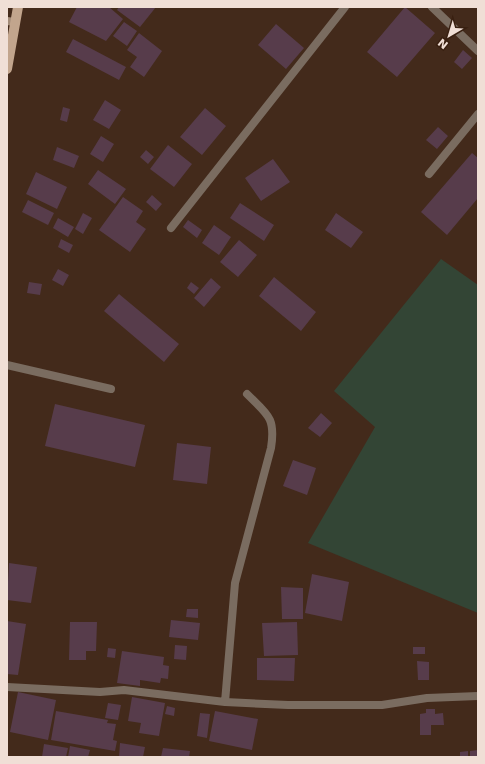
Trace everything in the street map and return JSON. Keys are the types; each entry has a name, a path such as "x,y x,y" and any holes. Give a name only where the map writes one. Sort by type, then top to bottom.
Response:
{"main road":[{"path":"7,69 11,21 18,7"}],"street":[{"path":"171,228 345,7"},
{"path":"432,7 478,51"},
{"path":"430,174 478,114"},
{"path":"7,365 111,388"},
{"path":"225,702 235,583 271,448 274,430 269,416 247,394"},
{"path":"7,687 100,692 124,690 225,702 288,705 382,706 427,698 478,696"}],"green space":[{"path":"441,259 478,285 478,613 308,543 375,427 334,391"}],"building":[{"path":"77,7 109,7 123,19 106,41 69,22"},
{"path":"119,7 156,7 140,27 117,10"},
{"path":"405,7 435,33 397,77 367,52"},
{"path":"124,22 137,31 127,46 113,36"},
{"path":"276,24 304,48 286,69 258,45"},
{"path":"139,33 162,51 144,77 130,67 137,57 127,50"},
{"path":"73,39 126,67 119,80 66,52"},
{"path":"463,50 472,58 462,69 454,62"},
{"path":"105,100 121,110 109,129 93,120"},
{"path":"63,107 70,109 67,122 60,120"},
{"path":"205,108 226,126 202,155 180,137"},
{"path":"438,127 448,136 437,149 426,140"},
{"path":"101,136 114,144 103,162 90,154"},
{"path":"168,145 192,164 174,187 150,169"},
{"path":"57,147 79,156 74,168 53,160"},
{"path":"146,150 154,157 148,164 140,157"},
{"path":"472,153 478,158 478,198 447,235 421,212"},
{"path":"273,159 290,182 261,201 245,178"},
{"path":"98,170 126,189 115,204 88,184"},
{"path":"36,172 67,187 57,209 26,194"},
{"path":"152,195 162,204 156,211 146,202"},
{"path":"123,197 143,211 136,222 146,229 130,252 99,230"},
{"path":"28,200 54,213 48,225 22,212"},
{"path":"240,203 274,225 264,241 230,218"},
{"path":"83,213 92,218 83,234 75,229"},
{"path":"336,213 363,232 351,248 325,230"},
{"path":"58,218 74,227 68,237 53,228"},
{"path":"188,220 202,230 197,238 183,227"},
{"path":"214,225 231,237 219,255 202,243"},
{"path":"61,239 73,245 69,253 58,247"},
{"path":"239,240 257,255 238,277 220,262"},
{"path":"58,269 69,275 63,286 52,280"},
{"path":"274,277 316,312 301,331 259,296"},
{"path":"211,278 221,287 204,307 194,298"},
{"path":"29,282 42,284 40,295 27,293"},
{"path":"191,282 199,288 194,294 187,288"},
{"path":"119,294 179,344 164,362 104,311"},
{"path":"55,404 145,425 135,467 45,446"},
{"path":"321,413 332,423 320,437 308,428"},
{"path":"177,443 211,447 207,484 173,480"},
{"path":"293,460 316,468 307,495 283,486"},
{"path":"9,563 37,567 31,603 7,600"},
{"path":"312,574 349,582 342,621 305,613"},
{"path":"281,587 303,588 303,619 282,619"},
{"path":"187,609 198,609 198,618 186,617"},
{"path":"171,620 200,623 198,640 169,637"},
{"path":"7,621 26,624 18,675 7,674"},
{"path":"70,622 97,622 96,651 86,651 86,660 69,660"},
{"path":"297,622 298,655 264,656 262,623"},
{"path":"175,645 187,646 186,660 174,659"},
{"path":"413,647 425,647 425,654 413,654"},
{"path":"108,648 116,649 115,658 107,657"},
{"path":"122,651 164,657 163,665 169,666 168,679 161,678 160,683 140,680 140,686 117,683"},
{"path":"257,658 295,658 294,681 257,680"},
{"path":"417,661 429,662 429,680 418,680"},
{"path":"18,692 56,700 48,740 10,732"},
{"path":"132,697 165,703 159,736 139,733 141,723 128,721"},
{"path":"108,703 121,705 118,720 105,718"},
{"path":"167,706 175,708 174,716 165,714"},
{"path":"426,709 435,709 435,714 443,713 444,725 431,725 431,735 420,735 420,714 426,713"},
{"path":"56,711 108,720 107,723 116,724 113,740 117,741 115,751 51,740"},
{"path":"215,711 258,719 252,750 209,741"},
{"path":"200,713 210,714 207,738 197,736"},
{"path":"120,743 145,747 143,757 119,757"},
{"path":"44,744 68,748 66,757 42,757"},
{"path":"70,746 90,750 88,757 68,757"},
{"path":"163,748 190,751 189,757 161,757"},
{"path":"478,750 478,757 470,757 470,751"},
{"path":"468,751 468,757 460,757 460,752"}]}
